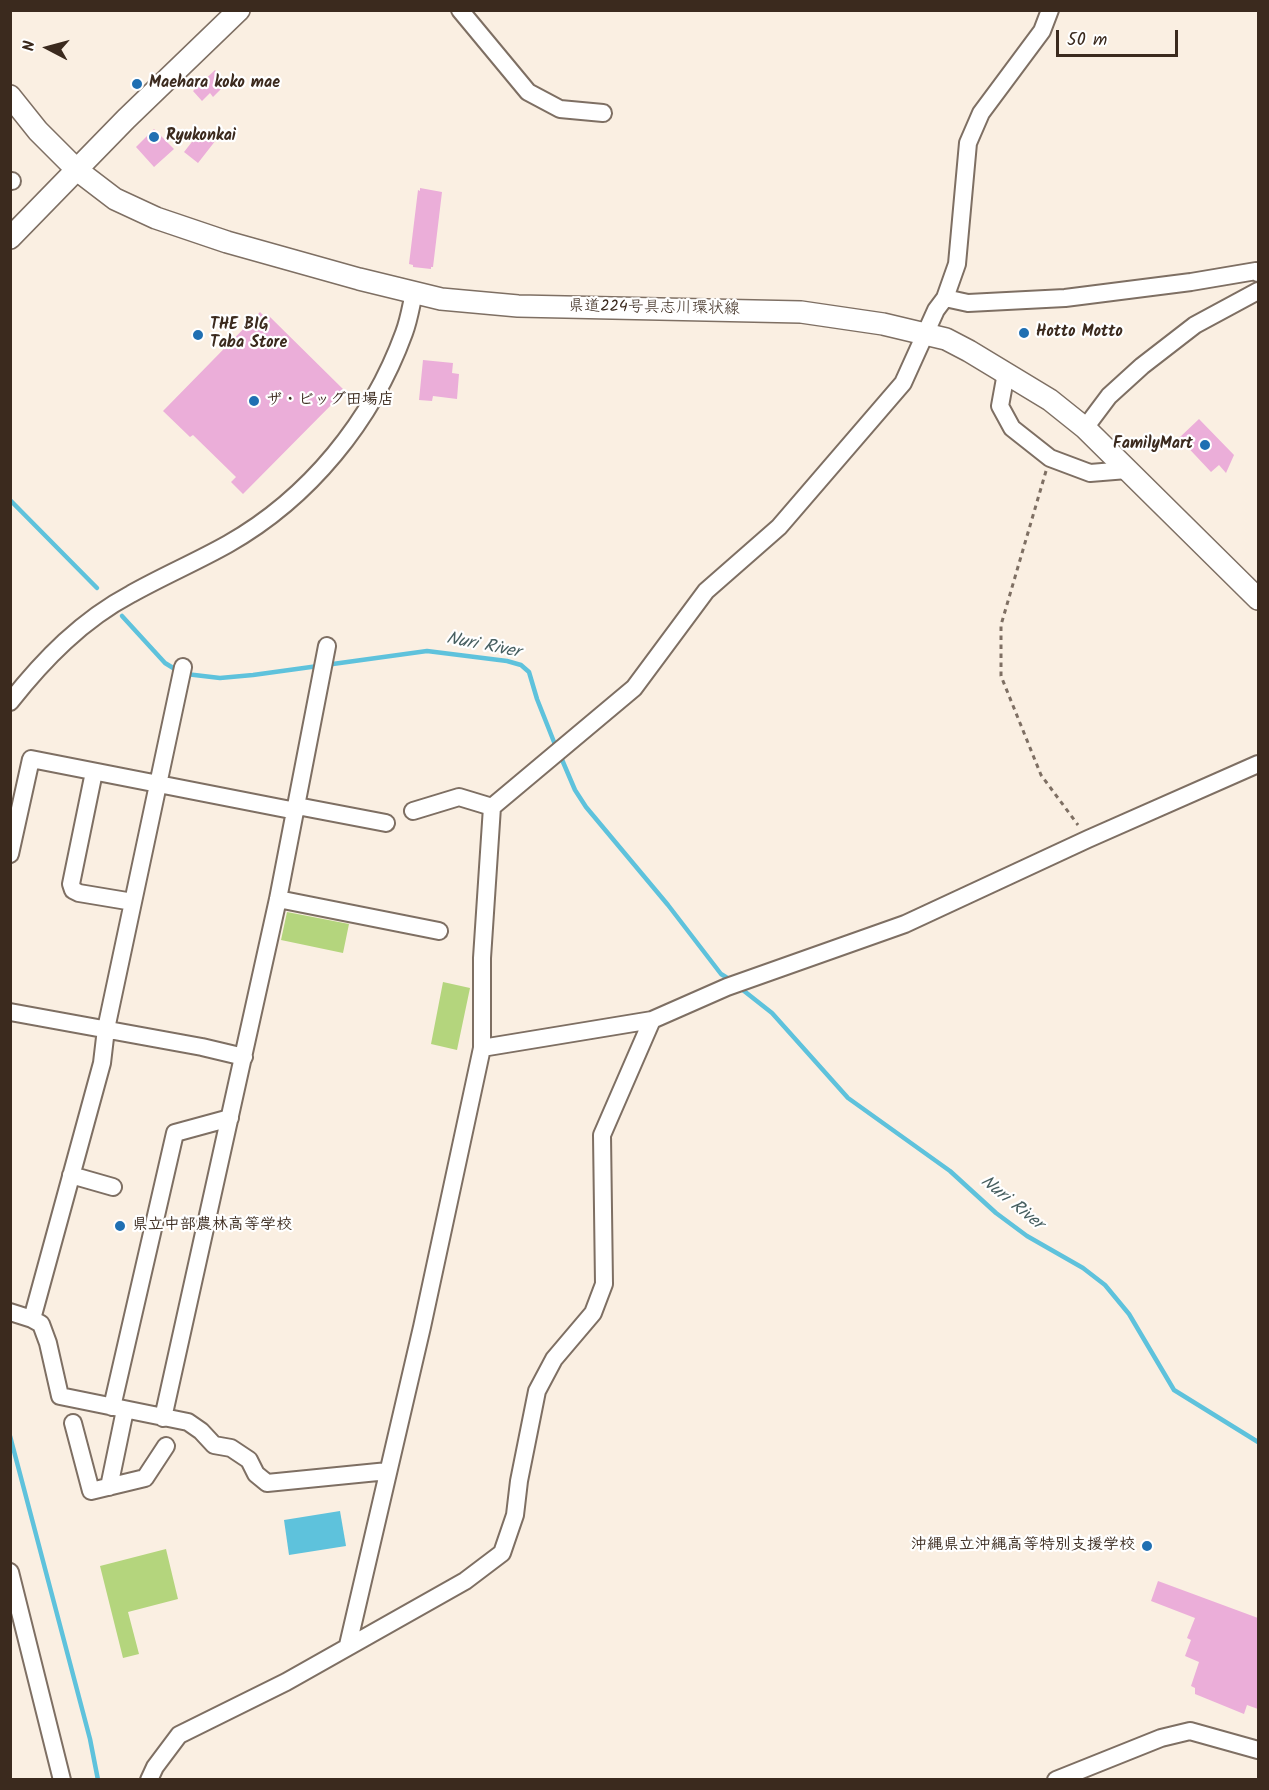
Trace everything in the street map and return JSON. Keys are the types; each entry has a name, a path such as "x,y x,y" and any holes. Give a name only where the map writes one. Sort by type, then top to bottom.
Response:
{"main road":[{"path":"10,238 126,119 239,10"},
{"name":"県道224号具志川環状線","path":"10,96 38,131 77,170 115,198 167,221 269,255 414,293 466,302 518,306 801,312 883,324 926,333 954,343 1050,400 1085,428 1258,599"}],"street":[{"path":"460,10 528,92 560,109 603,113"},
{"path":"348,1645 422,1327 482,1048 482,957 492,807 634,688 706,591 779,527 903,383 936,310 945,298 957,264 968,143 981,113 1042,31 1050,10"},
{"path":"945,298 968,303 1065,298 1256,271 1258,273"},
{"path":"1085,428 1109,396 1142,366 1195,325 1258,291"},
{"path":"10,702 50,655 85,625 130,594 228,544 252,529 281,508 321,471 374,397 405,331 414,293"},
{"path":"1006,373 1000,406 1012,428 1050,458 1090,472 1127,470"},
{"path":"163,1418 278,898 327,646"},
{"path":"32,1319 102,1063 106,1029 183,667"},
{"path":"10,854 31,759 296,809 386,823"},
{"path":"482,1048 652,1020 728,987 905,924 1088,839 1258,764"},
{"path":"94,771 72,884 73,890 133,902"},
{"path":"413,811 459,798 492,807"},
{"path":"278,898 438,931"},
{"path":"10,1012 202,1047 244,1058"},
{"path":"149,1779 155,1767 179,1735 286,1682 465,1581 502,1553 514,1515 537,1391 554,1359 593,1314 604,1284 602,1135 652,1020"},
{"path":"109,1487 118,1409 175,1133 230,1118"},
{"path":"71,1175 113,1187"},
{"path":"10,1312 41,1324 48,1343 60,1396 188,1422 201,1431 214,1445 231,1449 249,1460 256,1474 267,1483 388,1471"},
{"path":"73,1423 91,1491 145,1478 166,1446"},
{"path":"10,1572 62,1779"},
{"path":"1056,1779 1161,1738 1190,1731 1258,1750"}],"path":[{"path":"1050,458 1001,625 1001,676 1041,775 1088,839"}],"green space":[{"path":"287,912 349,924 343,953 281,940"},
{"path":"443,982 470,988 457,1050 431,1044"},
{"path":"166,1549 178,1599 128,1612 139,1654 123,1658 100,1566"}],"water":[{"path":"340,1511 346,1546 289,1555 284,1520"}],"building":[{"path":"215,70 225,81 221,85 223,87 213,97 210,93 202,101 193,91"},
{"path":"154,129 174,149 154,167 136,147"},
{"path":"202,129 216,140 198,163 184,152"},
{"path":"420,188 442,192 431,269 413,267 409,264"},
{"name":"ザ・ビッグ田場店","path":"260,312 266,318 268,315 345,391 243,494 231,482 236,477 193,435 190,437 163,411"},
{"path":"423,360 453,363 452,373 459,374 457,399 433,396 432,401 419,400"},
{"name":"FamilyMart","path":"1199,419 1234,455 1226,473 1219,465 1211,472 1179,438"},
{"path":"1158,1581 1258,1618 1258,1709 1247,1705 1244,1714 1195,1694 1195,1688 1191,1686 1199,1662 1185,1656 1191,1640 1187,1638 1195,1618 1151,1601"}],"waterway":[{"name":"Nuri River","path":"10,500 97,588"},
{"name":"Nuri River","path":"122,616 165,663 178,671"},
{"name":"Nuri River","path":"186,674 220,678 253,675 427,651 507,661 521,665 529,672 556,747"},
{"name":"Nuri River","path":"560,755 575,790 586,807 668,905 721,974 729,979"},
{"name":"Nuri River","path":"739,987 772,1013 848,1098 950,1171 996,1213 1027,1236 1083,1268 1105,1285 1129,1314 1174,1390 1258,1442"},
{"path":"10,1436 90,1739 98,1780"}],"place":[{"name":"Maehara koko mae","path":"137,84"},
{"name":"Ryukonkai","path":"154,137"},
{"name":"Hotto Motto","path":"1024,333"},
{"name":"THE BIG Taba Store","path":"198,335"},
{"name":"ザ・ビッグ田場店","path":"254,401"},
{"name":"FamilyMart","path":"1205,445"},
{"name":"県立中部農林高等学校","path":"120,1226"},
{"name":"沖縄県立沖縄高等特別支援学校","path":"1147,1546"}]}
